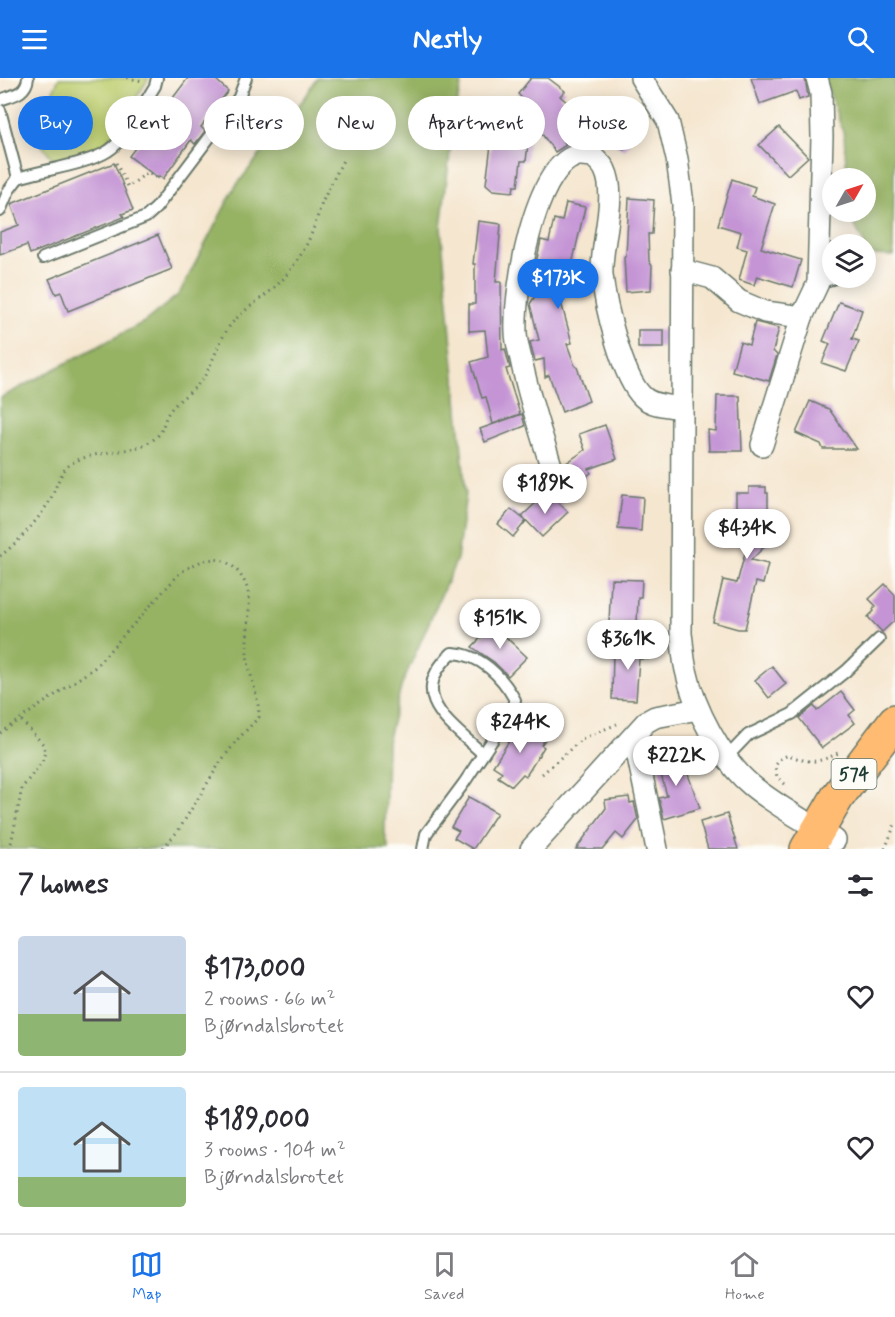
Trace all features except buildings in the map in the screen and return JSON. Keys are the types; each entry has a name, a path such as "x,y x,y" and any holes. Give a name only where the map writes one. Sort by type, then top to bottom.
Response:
{"main road":[{"name":"574","path":"822,842 838,796 895,721"},
{"name":"574","path":"822,842 895,751"}],"street":[{"path":"641,78 668,122 678,159 683,204 681,633 686,670 698,709 726,758 751,785 822,842"},
{"path":"817,78 821,93 825,234"},
{"path":"551,466 524,376 516,333 519,288 526,242 546,186 562,164 576,155 593,156 605,169 610,191 602,274 613,332 630,379 643,397 659,405 682,408"},
{"path":"682,270 712,278 739,301 765,312 802,317"},
{"path":"762,445 802,317 822,287"},
{"path":"531,849 646,722 655,717 698,709"},
{"path":"634,737 657,849"}],"lane":[{"path":"0,100 21,92 27,86 28,78"},
{"path":"149,96 157,78"},
{"path":"43,258 146,217 156,208 239,98 246,78"},
{"path":"0,110 18,178"},
{"path":"0,211 9,190 18,178 94,158 110,150"},
{"path":"726,758 748,735 792,714 846,671 879,639"},
{"path":"423,849 426,834 483,754 509,715 515,700 498,674 465,653 453,653 439,665 431,684 432,700 446,720 483,754"}],"path":[{"path":"110,150 128,187 148,172 171,188"},
{"path":"0,556 33,523 49,502 59,479 71,464 85,458 142,445 153,440 161,432 164,419 171,409 201,381 217,346 229,327 237,317 281,281 297,261 309,240 322,203 344,158"},
{"path":"0,733 94,668 178,574 192,564 208,559 223,559 235,568 246,582 249,598 248,665 259,717 221,761 181,827 162,849"},
{"path":"542,774 582,740 634,717 655,717"},
{"path":"10,849 22,788 42,762 45,752 43,744 20,719"},
{"path":"792,790 777,777 775,766 781,758 789,755 802,761 817,763 843,749"},
{"path":"885,849 895,824"}],"green space":[{"path":"59,78 149,78 137,96 105,96 105,144 93,148 93,96 51,96"},
{"path":"317,78 463,78 459,96 408,96 408,150 450,150 441,228 466,494 457,559 402,684 387,742 385,834 389,849 0,849 0,398 144,322 179,294 235,187 264,150 304,150 304,99"},
{"path":"824,78 895,78 893,256 876,255 876,234 859,234 855,226 854,222 876,222 876,168 846,168 844,135"},
{"path":"46,150 86,150 54,160"}]}
